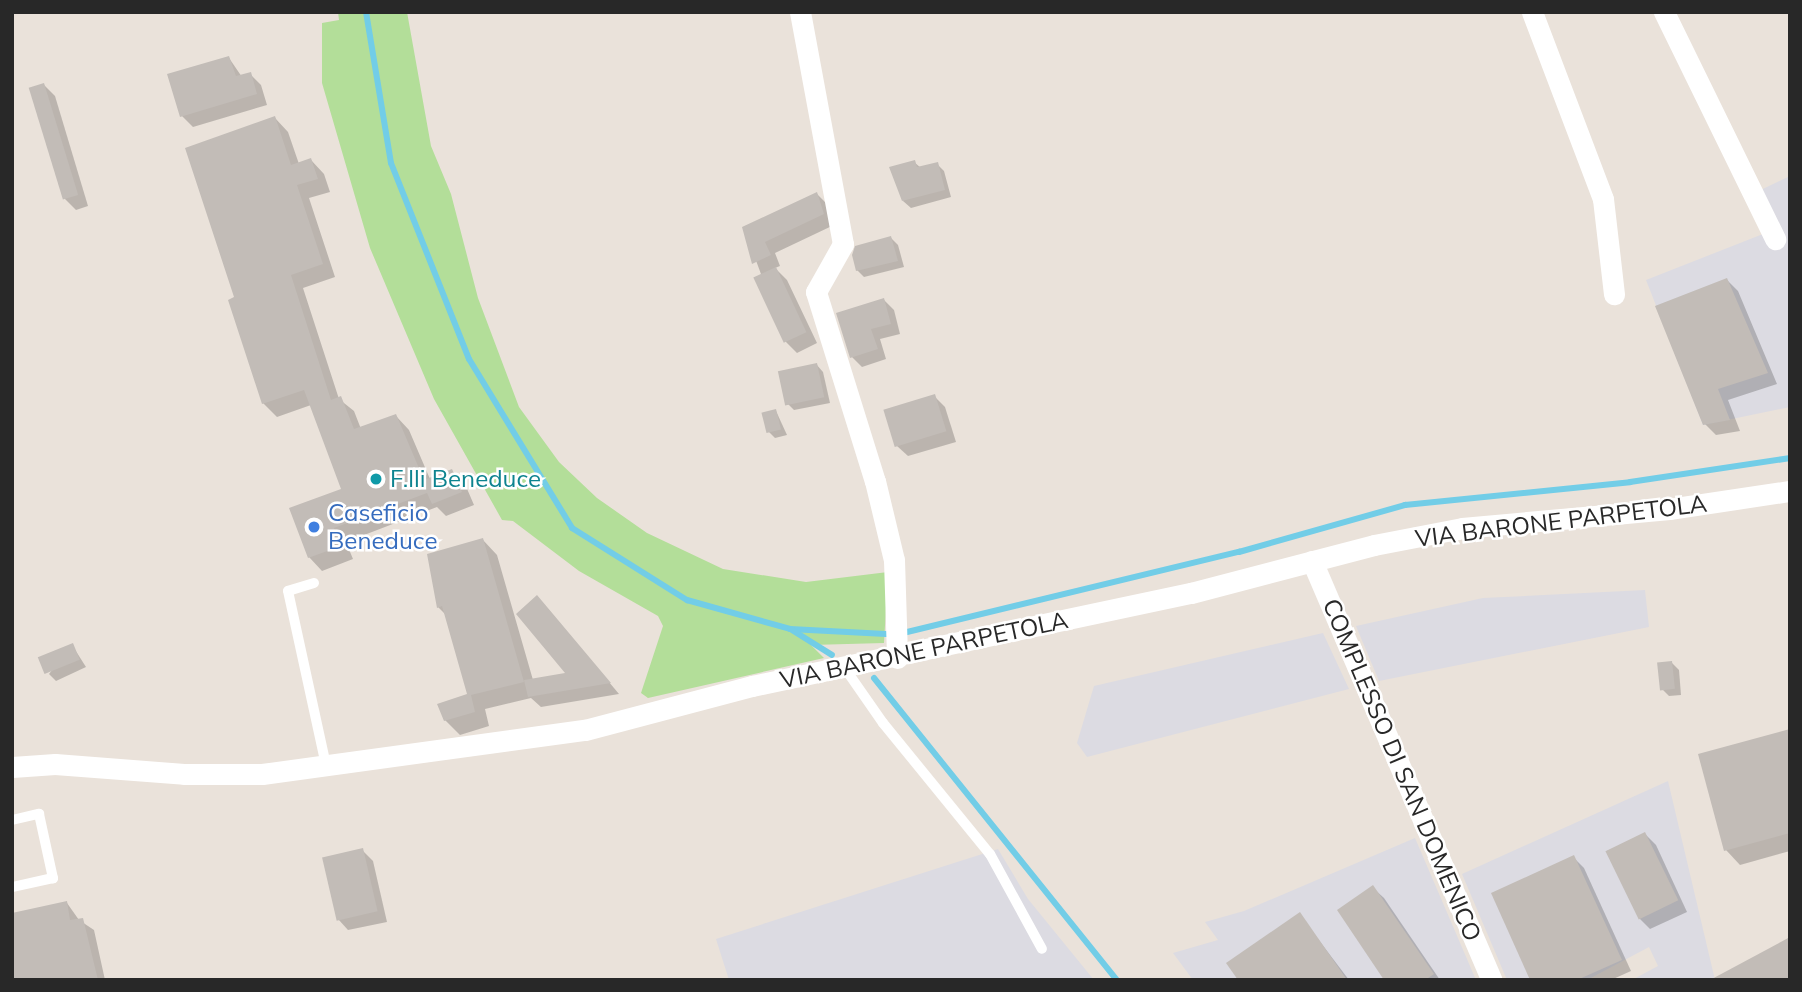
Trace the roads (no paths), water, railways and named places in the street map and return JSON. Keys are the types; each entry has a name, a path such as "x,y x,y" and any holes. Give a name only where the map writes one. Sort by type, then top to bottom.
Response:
{"street":[{"path":"800,12 843,244 816,292 875,481 894,560 897,658"},
{"path":"1532,12 1603,199 1614,294"},
{"path":"1664,12 1775,239"},
{"name":"VIA BARONE PARPETOLA","path":"12,767 55,764 184,774 262,774 586,730 655,709 844,667 897,658 1462,528 1669,509 1790,491"},
{"name":"COMPLESSO DI SAN DOMENICO","path":"1312,561 1492,980"}],"lane":[{"path":"314,583 288,591 326,765"},
{"path":"844,667 883,723 990,854 1042,949"},
{"path":"12,820 39,814 53,878 12,887"}],"waterway":[{"path":"366,12 391,163 469,359 572,528 687,600 790,629 886,634"},
{"path":"903,633 1239,552 1405,505 1630,482 1790,458"},
{"path":"792,630 832,655"},
{"path":"874,678 1117,980"}],"place":[{"name":"F.lli Beneduce","path":"376,479"},
{"name":"Caseficio Beneduce","path":"314,527"}]}
